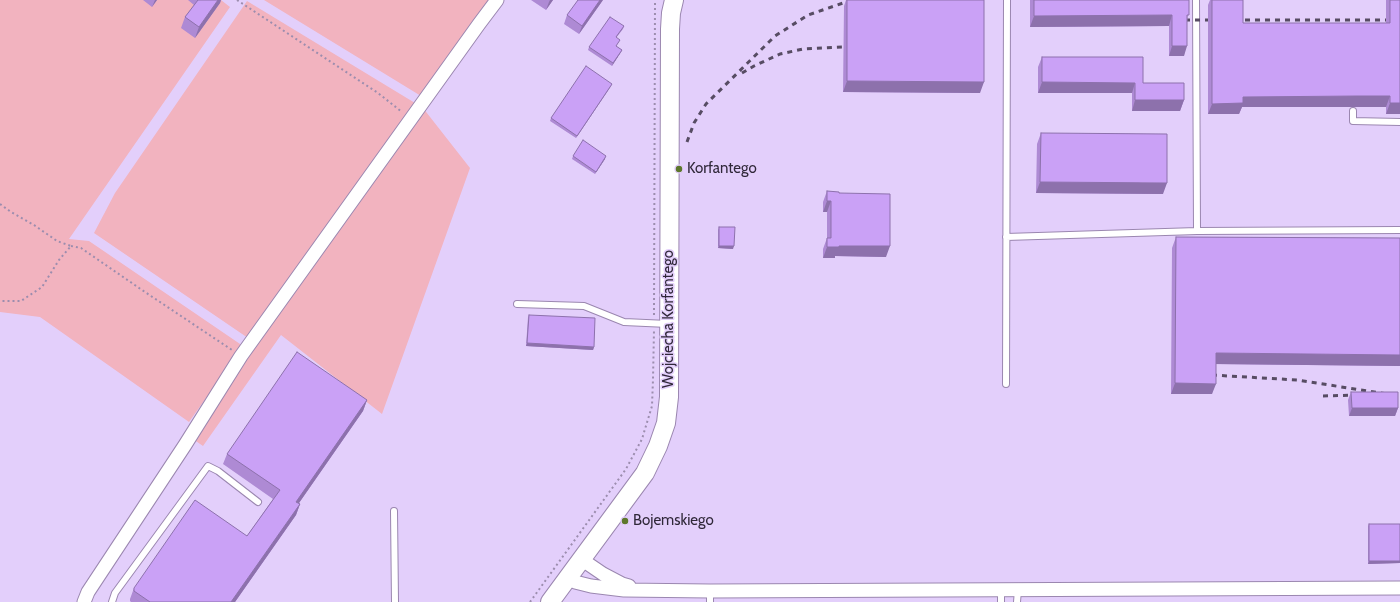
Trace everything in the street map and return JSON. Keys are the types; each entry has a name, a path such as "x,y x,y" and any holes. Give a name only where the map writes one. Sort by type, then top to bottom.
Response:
{"street":[{"path":"84,602 88,592 185,445 241,356 497,0"},
{"name":"Wojciecha Korfantego","path":"550,602 645,473 658,446 666,423 669,397 670,29 674,0"},
{"path":"581,559 603,574 622,584 645,590"},
{"path":"568,577 575,582 592,586 710,597 1018,596 1400,588"}],"lane":[{"path":"1006,384 1007,0"},
{"path":"1196,0 1197,231"},
{"path":"1353,111 1353,121 1400,122"},
{"path":"1006,237 1197,231 1400,230"},
{"path":"517,304 584,306 624,322 654,325 669,324"},
{"path":"112,602 115,593 208,466 218,471 258,502"},
{"path":"394,511 395,602"}],"path":[{"path":"237,0 378,93 410,119"},
{"path":"0,204 57,241 81,248 241,356"},
{"path":"0,301 21,301 42,287 59,260 71,246"}],"shaded area":[{"path":"0,0 221,0 230,7 69,239 89,241 243,346 189,422 40,317 0,312"},
{"path":"264,0 489,0 421,96"},
{"path":"247,1 415,103 248,338 94,233 115,193"},
{"path":"423,108 470,168 382,414 281,335 203,446 190,437"}],"building":[{"path":"198,0 218,0 199,27 185,17"},
{"path":"578,0 600,0 582,26 567,15"},
{"path":"847,0 984,0 984,82 847,81"},
{"path":"1034,0 1189,0 1189,15 1187,15 1187,46 1172,46 1172,15 1034,16"},
{"path":"1212,0 1243,0 1243,23 1390,23 1390,0 1400,0 1400,103 1390,103 1390,96 1357,96 1243,97 1243,103 1212,104"},
{"path":"610,17 624,26 616,37 620,40 616,46 622,50 613,63 589,47"},
{"path":"1042,57 1143,57 1143,83 1184,83 1184,100 1135,100 1135,83 1042,82"},
{"path":"586,66 612,84 577,136 551,118"},
{"path":"1041,133 1167,134 1167,183 1040,182"},
{"path":"583,140 606,156 596,172 573,156"},
{"path":"827,191 839,193 890,194 890,246 827,247 827,238 831,238 831,201 827,201"},
{"path":"719,227 735,227 734,246 719,246"},
{"path":"1176,237 1400,238 1400,355 1216,353 1216,384 1175,383"},
{"path":"529,315 595,318 594,347 527,343"},
{"path":"297,352 367,400 296,502 300,504 231,602 150,602 134,591 134,588 195,500 247,536 280,490 227,454"},
{"path":"1351,392 1398,392 1398,408 1352,408"},
{"path":"1369,524 1400,524 1400,561 1369,561"}],"railway":[{"path":"687,142 694,123 706,104 775,36 808,15 852,0"},
{"path":"1185,20 1400,20"},
{"path":"742,73 780,54 803,49 844,47"},
{"path":"1212,375 1297,380 1387,394"},
{"path":"1323,396 1360,395"}],"place":[{"name":"Korfantego","path":"679,169"},
{"name":"Bojemskiego","path":"625,521"}]}
